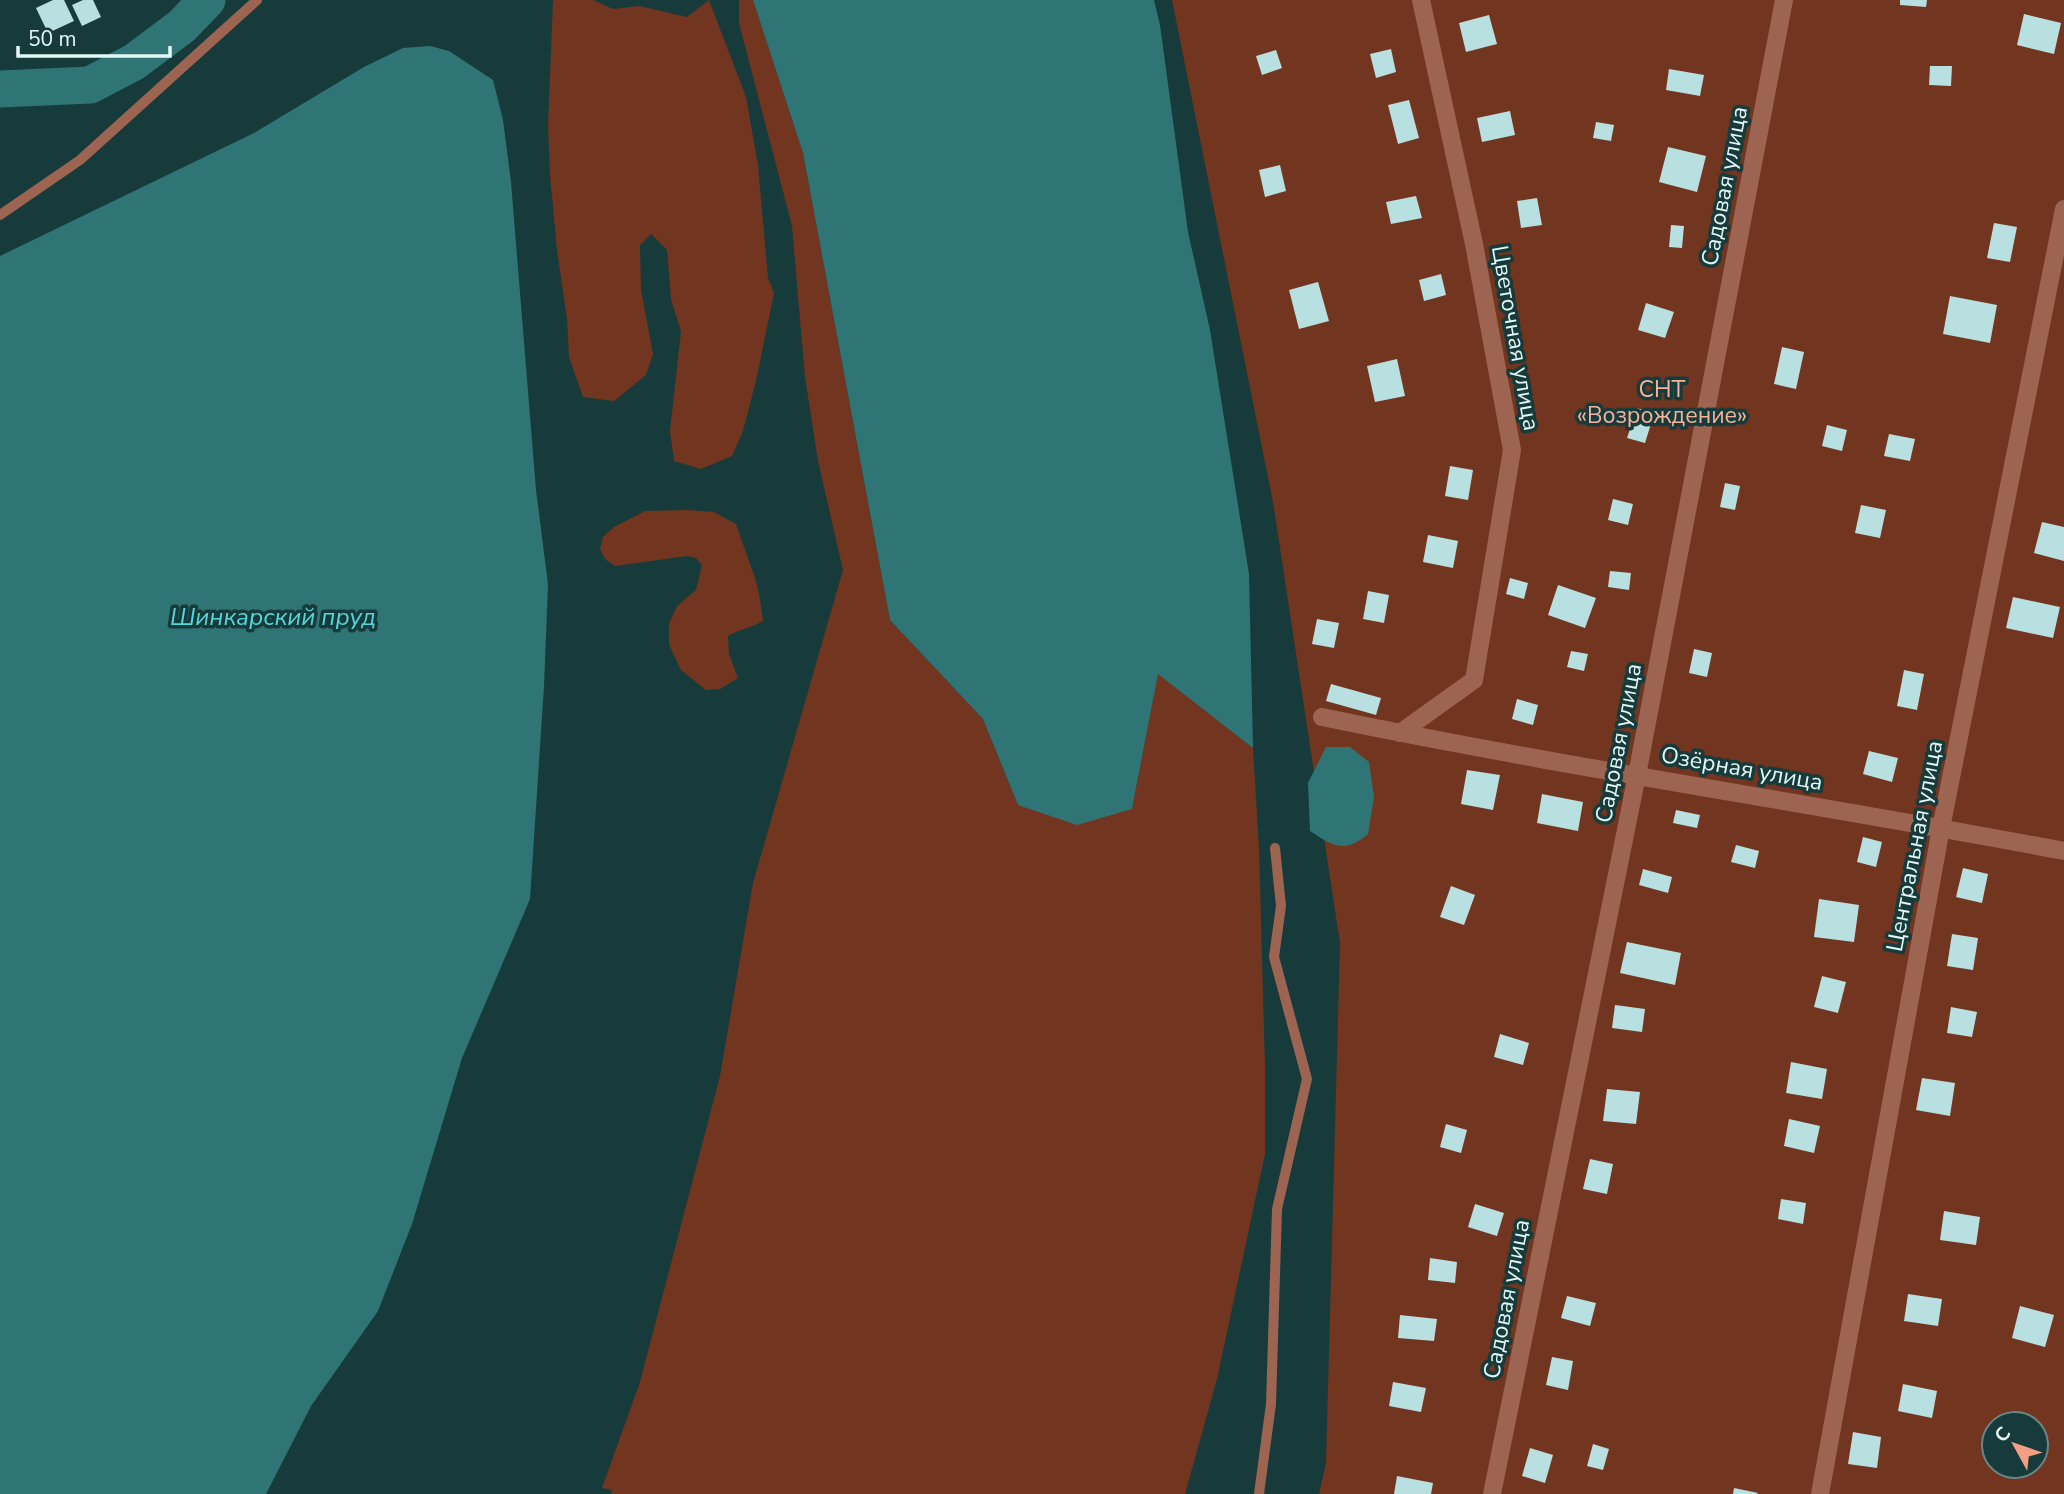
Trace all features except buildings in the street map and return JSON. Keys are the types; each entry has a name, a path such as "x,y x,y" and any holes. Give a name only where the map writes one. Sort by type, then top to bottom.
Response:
{"street":[{"name":"Цветочная улица","path":"1406,734 1474,680 1512,450 1474,244 1421,0"},
{"name":"Садовая улица","path":"1492,1494 1637,775 1784,0"},
{"name":"Центральная улица","path":"1820,1494 1941,828 2064,209"},
{"name":"Озёрная улица","path":"1322,717 2064,851"}],"lane":[{"path":"0,215 80,160 257,0"},
{"path":"1259,1494 1271,1404 1277,1209 1307,1079 1274,957 1281,906 1275,848"}],"green space":[{"path":"553,0 593,0 613,9 639,6 687,17 709,0 746,97 758,165 768,278 774,293 743,431 732,456 701,469 674,461 670,431 681,332 671,299 667,250 651,234 640,245 641,290 653,354 646,375 614,401 583,397 569,357 550,175 548,126"},
{"path":"739,0 753,0 803,153 890,620 983,719 1018,805 1132,809 1158,673 1253,748 1259,848 1265,1154 1217,1379 1185,1494 611,1494 612,1490 602,1488 640,1382 720,1076 753,883 843,570 818,461 805,377 792,226 739,23"},
{"name":"СНТ «Возрождение»","path":"1172,0 2064,0 2064,1494 1319,1494 1326,1463 1340,943 1273,502"},
{"path":"645,511 714,512 736,524 760,599 763,621 728,636 729,654 738,678 720,689 706,690 681,670 669,645 669,624 677,606 696,590 702,565 696,558 687,556 615,566 605,559 600,549 603,537 614,527"}],"water":[{"path":"753,0 1154,0 1160,25 1188,232 1210,330 1249,574 1253,748 1158,674 1132,809 1077,825 1018,805 983,719 890,620 803,153"},
{"name":"Шинкарский пруд","path":"430,46 449,51 493,80 503,120 511,182 536,490 548,584 530,899 462,1058 412,1224 378,1311 311,1406 266,1494 0,1494 0,256 254,133 364,67 403,48"},
{"path":"1326,747 1350,747 1369,762 1374,797 1368,834 1345,846 1325,841 1310,831 1308,783"}],"waterway":[{"path":"0,89 90,85 134,62 182,26 207,0"}]}
